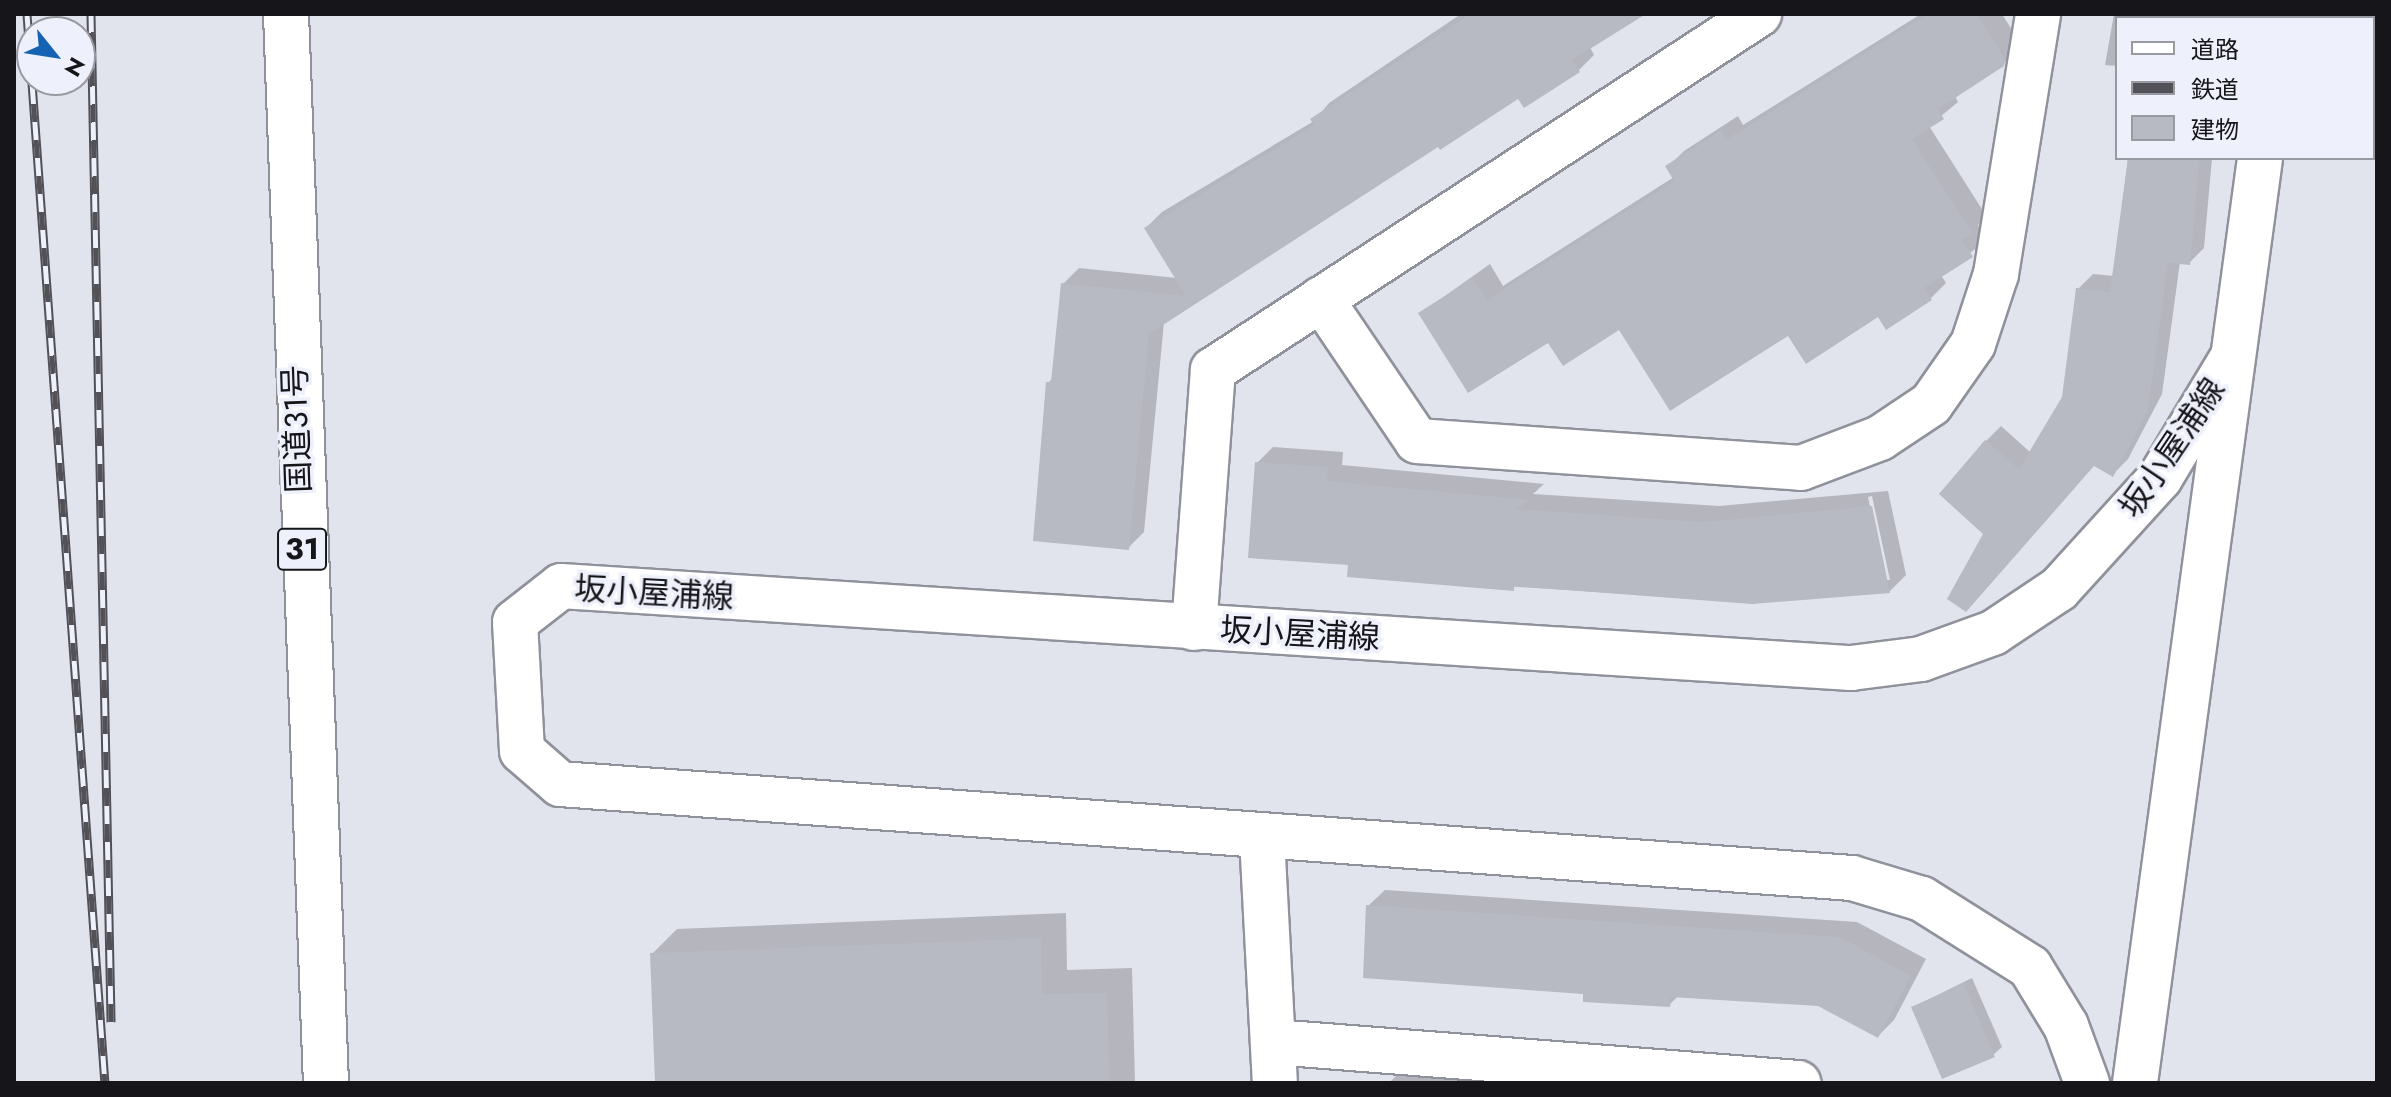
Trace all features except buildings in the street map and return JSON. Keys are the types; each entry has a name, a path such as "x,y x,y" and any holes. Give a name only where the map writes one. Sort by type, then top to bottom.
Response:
{"main road":[{"name":"国道31号","path":"286,14 292,298 326,1083"},
{"path":"1194,628 1213,370 1759,14"},
{"path":"1321,299 1417,441 1801,468 1880,438 1931,404 1973,344 1996,274 2038,14"},
{"name":"坂小屋浦線","path":"2135,1083 2260,160"},
{"name":"坂小屋浦線","path":"2087,1083 2066,1026 2030,967 1922,899 1852,878 560,784 522,751 515,622 561,586 1851,668 1921,659 1993,633 2059,589 2160,478 2232,358"},
{"path":"1262,837 1274,1062 1798,1083"}],"railway":[{"path":"27,14 105,1083"},
{"path":"91,14 111,1022"}]}
